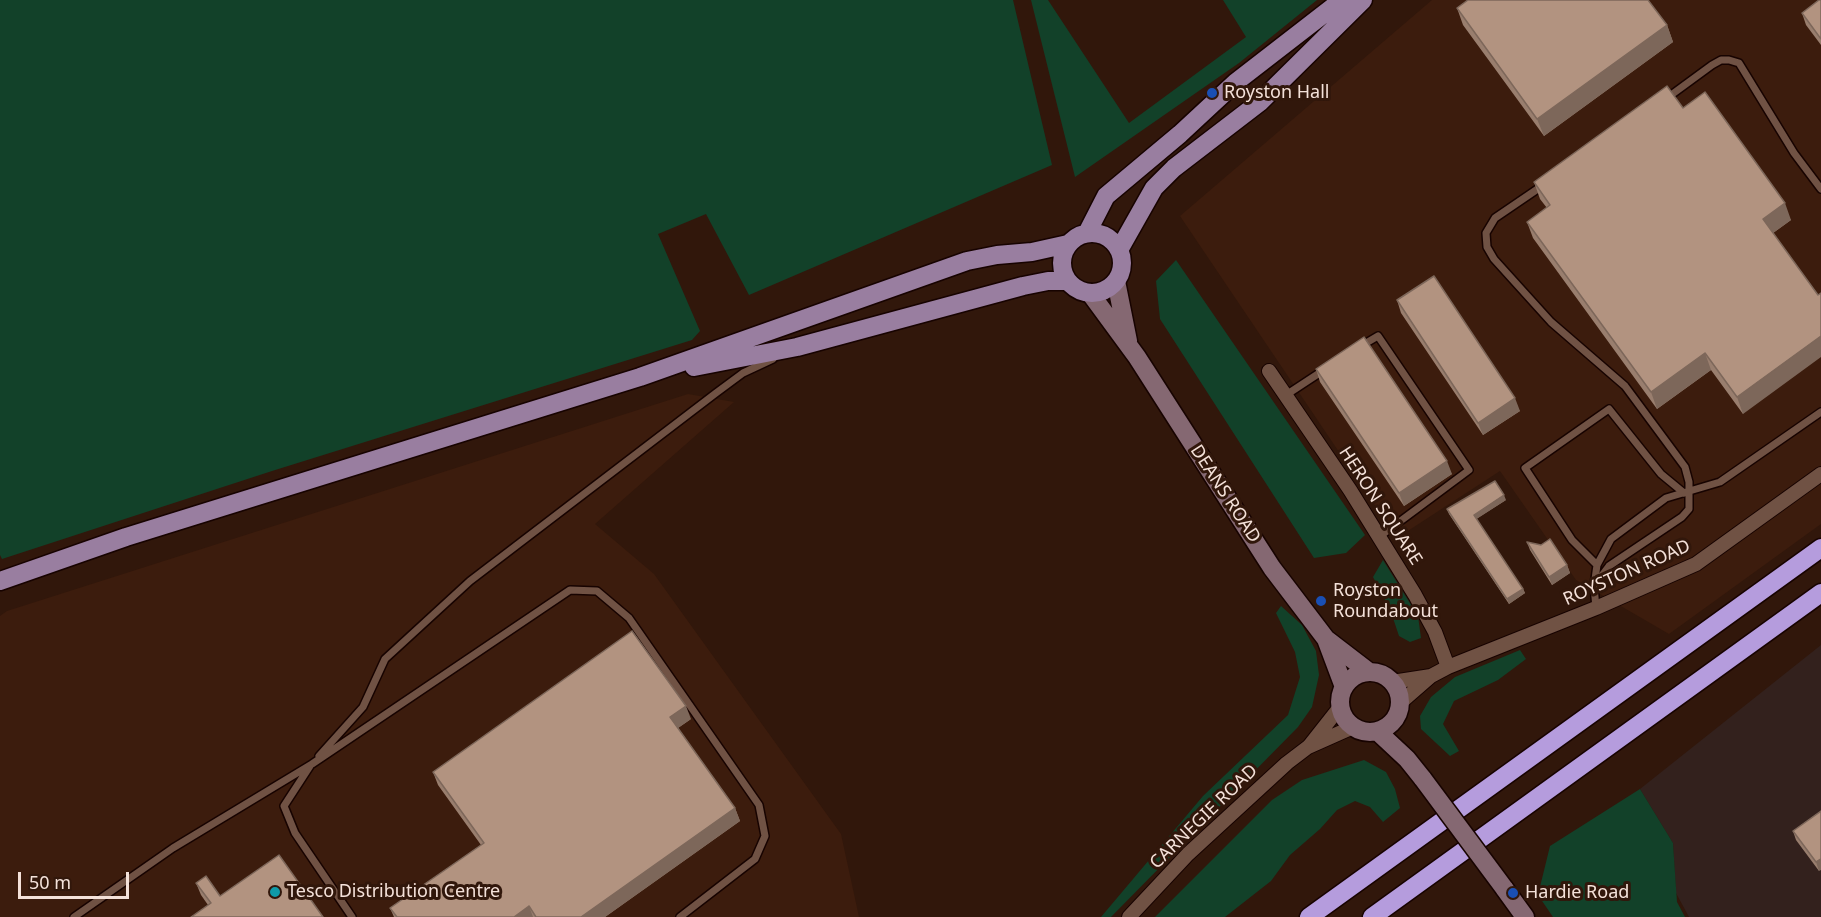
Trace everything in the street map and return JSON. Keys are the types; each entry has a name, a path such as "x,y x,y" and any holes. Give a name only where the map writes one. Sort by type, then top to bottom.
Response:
{"highway":[{"path":"1310,917 1821,548"},
{"path":"1372,917 1821,593"}],"main road":[{"path":"1119,250 1154,188 1203,144 1231,126 1260,102 1363,0"},
{"path":"1087,233 1106,196 1180,134 1236,82 1332,2"},
{"path":"1087,233 1106,237 1119,250 1121,269 1116,281 1104,291 1080,292 1067,281 1061,264 1068,244 1087,233"},
{"path":"0,580 137,533 639,377 967,261 997,255 1032,252 1068,244"},
{"path":"639,377 797,347 1023,286 1048,281 1067,281"}],"street":[{"name":"DEANS ROAD","path":"1116,281 1129,346"},
{"name":"DEANS ROAD","path":"1090,293 1129,346 1272,568 1326,639 1369,672"},
{"name":"HERON SQUARE","path":"1269,371 1350,490 1420,604 1436,633 1448,667"},
{"name":"ROYSTON ROAD","path":"1397,712 1431,676 1448,667 1596,608 1696,564 1821,474"},
{"name":"DEANS ROAD","path":"1326,639 1344,687"},
{"path":"1397,712 1386,727 1377,731 1364,732 1353,727 1344,718 1340,696 1350,679 1359,674 1369,672 1382,675 1392,682 1398,692 1397,712 1407,759"},
{"name":"ROYSTON ROAD","path":"1392,682 1431,676"},
{"name":"CARNEGIE ROAD","path":"1308,747 1340,706"},
{"name":"CARNEGIE ROAD","path":"1129,917 1188,854 1287,763 1308,747 1353,727"},
{"path":"1377,731 1407,759 1423,779 1525,917"}],"lane":[{"path":"1659,104 1712,64 1721,60 1739,63 1794,153 1821,189"},
{"path":"1552,180 1495,218 1486,233 1487,247 1494,259 1551,322 1625,386 1685,467 1689,509 1682,517 1608,566 1594,586"},
{"path":"1350,354 1378,336 1469,470 1379,537"},
{"path":"352,917 295,833 284,806 312,764 363,707 386,659 470,581 716,393 743,373 797,347"},
{"path":"1286,395 1332,366"},
{"path":"1597,565 1572,540 1525,468 1609,409 1662,474 1687,492"},
{"path":"1596,608 1594,586 1597,565 1611,539 1666,498 1720,482 1821,412"},
{"path":"74,917 173,848 312,764 570,590 597,591 629,618 759,805 765,836 755,859 680,917"}],"shaded area":[{"path":"1432,0 1821,0 1821,524 1669,634 1576,580 1500,471 1397,538 1180,216"},
{"path":"688,394 734,402 595,524 654,574 841,834 859,917 0,917 0,616 7,611"},
{"path":"1821,645 1821,917 1689,917 1676,893 1673,843 1640,789"}],"green space":[{"path":"0,0 1013,0 1052,165 749,295 706,214 658,234 700,331 692,340 272,471 2,559 0,555"},
{"path":"1031,0 1048,0 1129,123 1246,37 1223,0 1317,0 1239,63 1075,177"},
{"path":"1176,260 1365,535 1346,553 1314,558 1160,319 1156,281"},
{"path":"1383,560 1418,616 1421,638 1410,642 1399,636 1390,609 1373,577"},
{"path":"1281,606 1302,625 1316,651 1319,675 1312,707 1298,727 1111,917 1101,917 1203,796 1288,715 1300,677 1295,652 1276,613"},
{"path":"1520,650 1526,659 1498,680 1454,701 1443,724 1459,751 1450,756 1421,729 1420,716 1431,697 1455,677"},
{"path":"1364,760 1386,772 1395,789 1400,808 1383,822 1370,807 1355,801 1337,810 1320,829 1290,855 1271,881 1225,917 1155,917 1272,800 1302,780"},
{"path":"1640,789 1673,843 1677,902 1685,917 1553,917 1538,895 1550,846"}],"building":[{"path":"1468,0 1648,0 1667,25 1537,119 1457,8"},
{"path":"1821,0 1821,39 1802,13"},
{"path":"1667,86 1683,108 1705,92 1785,203 1763,219 1818,295 1821,293 1821,336 1737,397 1705,353 1651,392 1527,222 1550,205 1534,182"},
{"path":"1434,276 1515,398 1478,423 1397,300"},
{"path":"1364,337 1447,461 1399,493 1316,369"},
{"path":"1495,481 1504,495 1474,515 1523,589 1507,599 1447,509"},
{"path":"1550,539 1567,565 1549,577 1527,542 1541,545"},
{"path":"632,631 686,706 670,717 735,808 581,917 536,917 529,906 514,917 397,917 390,908 484,843 433,772"},
{"path":"1821,811 1821,859 1816,862 1793,831"},
{"name":"Tesco Distribution Centre","path":"279,855 323,917 191,917 211,903 196,883 206,876 220,896"}],"place":[{"name":"Royston Hall","path":"1212,93"},
{"name":"Royston Roundabout","path":"1321,601"},
{"name":"Tesco Distribution Centre","path":"275,892"},
{"name":"Hardie Road","path":"1513,893"}]}
